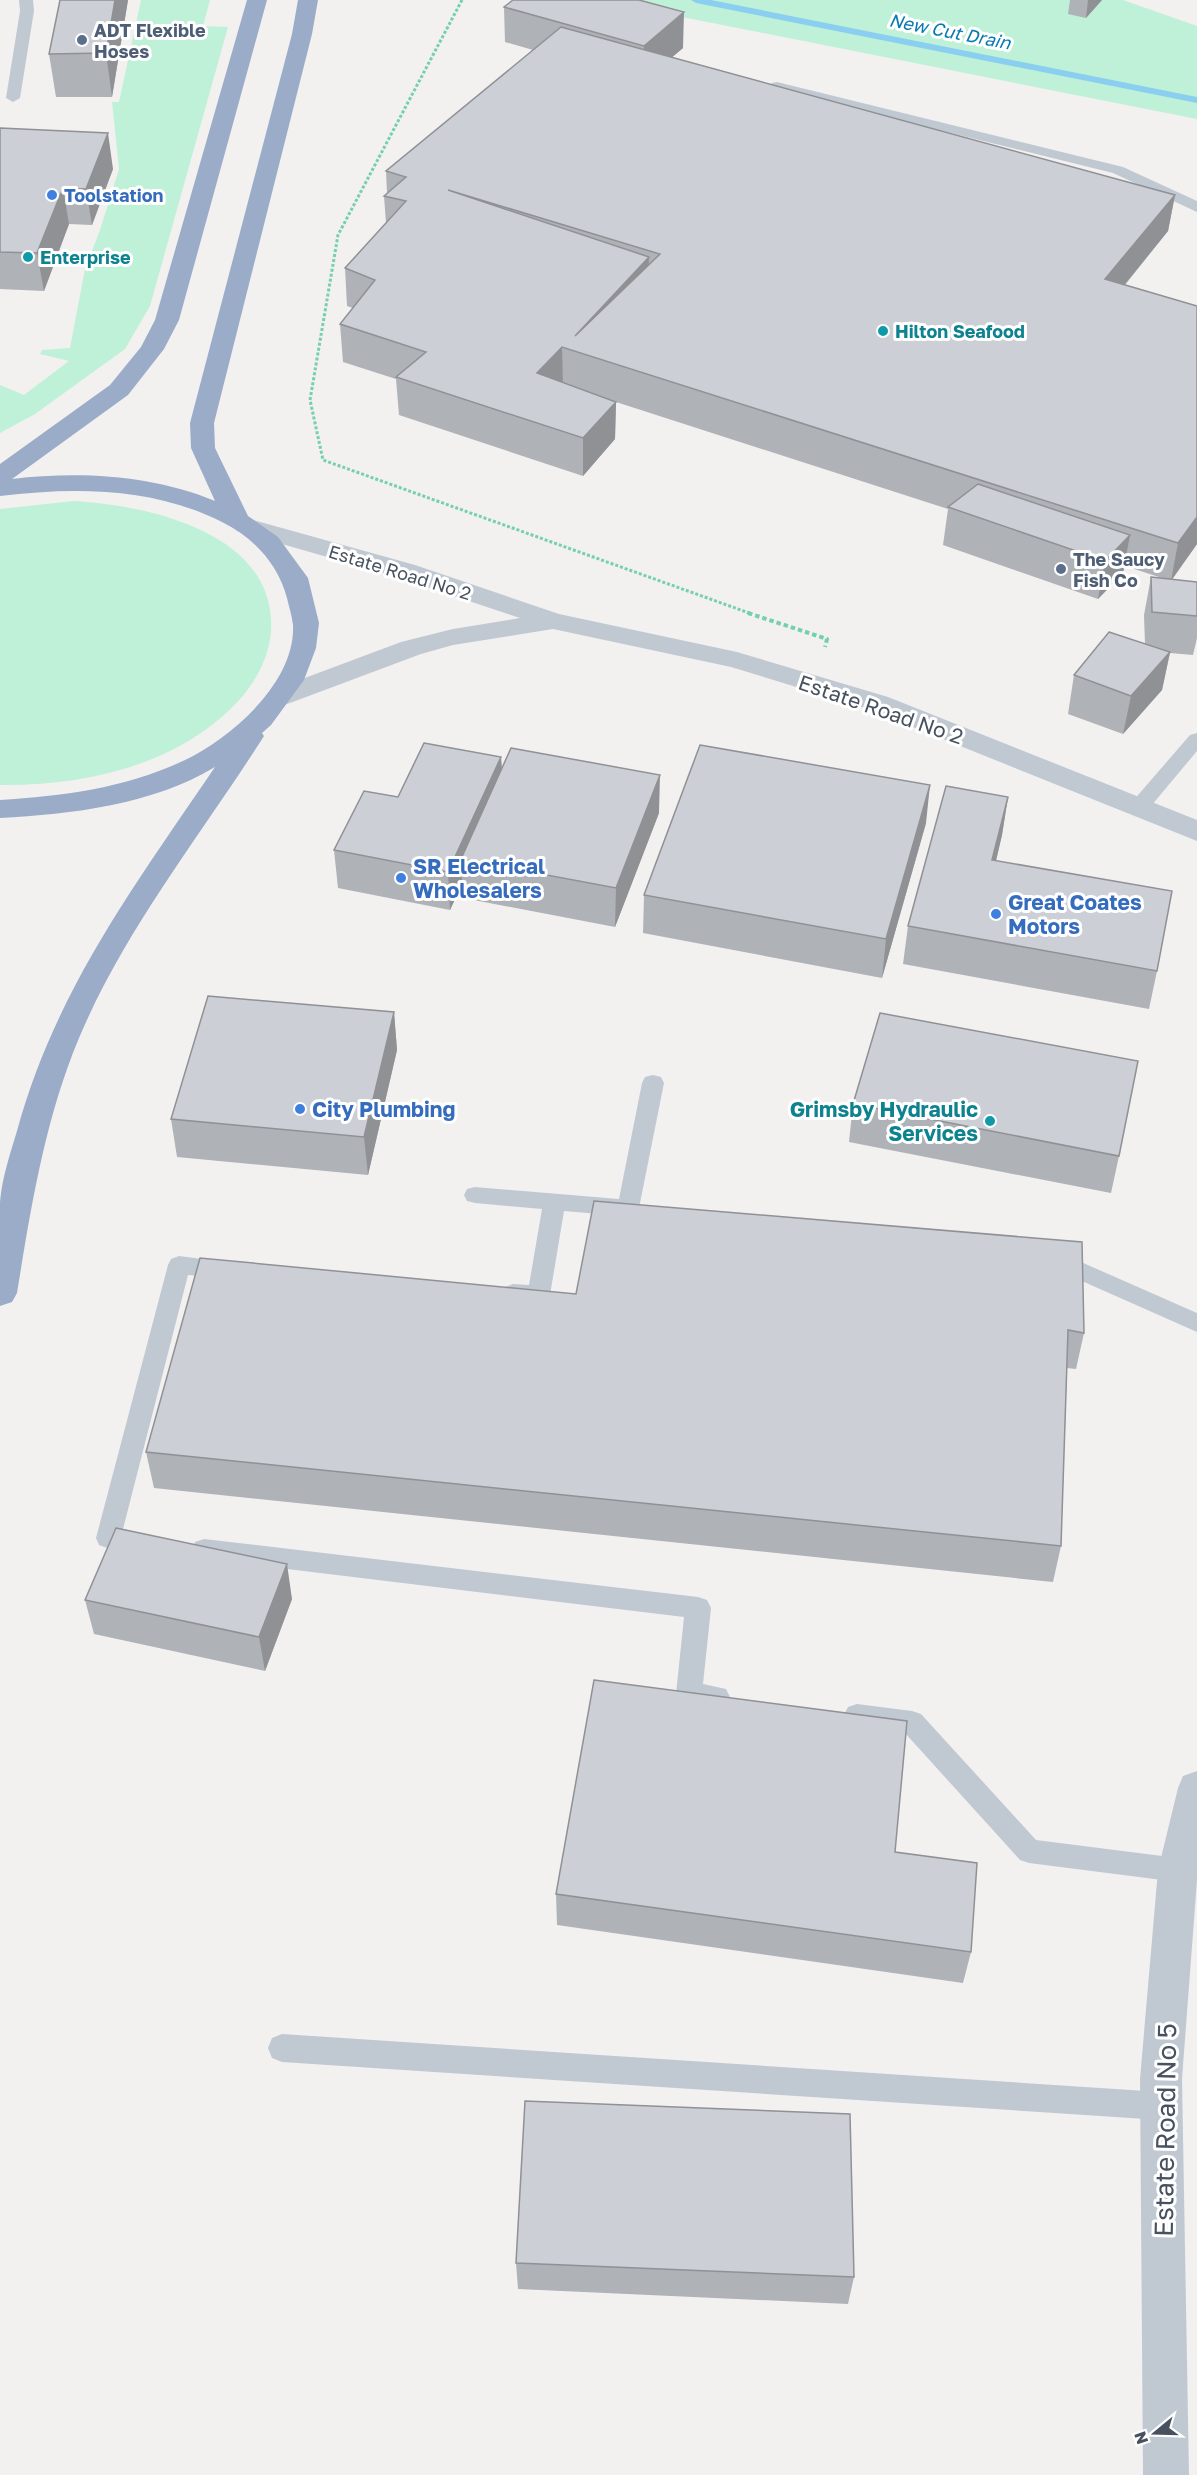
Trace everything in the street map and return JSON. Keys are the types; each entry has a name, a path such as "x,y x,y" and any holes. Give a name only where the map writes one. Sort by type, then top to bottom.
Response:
{"highway":[{"path":"242,523 203,448 202,423 302,34 308,0"},
{"path":"0,476 119,390 152,349 167,320 255,10"},
{"path":"0,488 57,482 117,483 167,492 196,501 242,523 270,545 295,578 303,602 306,625 304,647 295,672 142,897 105,955 78,1006 58,1052 27,1149 13,1212 0,1293"},
{"path":"0,809 49,808 95,801 163,780 199,764 237,740 270,708"}],"street":[{"name":"Estate Road No 2","path":"242,523 406,572 554,621 737,660 878,703 1197,831"},
{"name":"Estate Road No 2","path":"270,708 411,648 453,637 554,621"},
{"name":"Estate Road No 5","path":"1166,2475 1161,2079 1178,1870 1197,1788"}],"lane":[{"path":"13,98 27,11 26,0"},
{"path":"777,86 1118,170 1197,207"},
{"path":"1138,807 1197,739"},
{"path":"628,1208 653,1083"},
{"path":"475,1195 652,1211"},
{"path":"492,1292 539,1295 555,1202"},
{"path":"1040,1252 1197,1323"},
{"path":"249,1271 179,1265 108,1538 698,1608 689,1694 736,1700"},
{"path":"830,1712 912,1722 1029,1851 1178,1870"},
{"path":"282,2048 1161,2106"}],"path":[{"path":"462,0 338,235 310,400 322,459 696,596 827,639 817,685"}],"green space":[{"path":"141,0 210,0 203,26 228,27 150,306 125,349 35,414 0,433 0,385 24,395 69,361 40,354 42,350 70,348 85,269 119,169 112,102 119,102"},
{"path":"596,0 1123,0 1197,26 1197,119"},
{"path":"74,501 134,509 166,517 197,528 225,544 248,564 264,589 271,619 270,640 259,671 241,698 217,721 190,740 161,755 98,776 66,781 0,785 0,509"}],"building":[{"path":"60,0 115,0 106,53 49,54"},
{"path":"513,0 639,0 684,12 644,46 504,7"},
{"name":"Hilton Seafood","path":"561,27 1175,195 1105,279 1197,306 1197,517 1178,543 562,347 537,373 616,402 583,438 396,377 426,352 340,324 375,280 345,268 406,201 384,196 406,177 386,171","holes":["448,190 660,254 575,336 649,257"]},
{"path":"0,128 108,133 86,189 63,188 37,253 0,252"},
{"path":"978,484 1130,535 1105,561 948,507"},
{"path":"1151,577 1197,582 1197,616 1152,612"},
{"path":"1109,632 1170,652 1131,696 1074,675"},
{"path":"424,743 501,757 448,872 334,850 364,791 398,797"},
{"path":"700,745 930,785 886,939 644,895"},
{"path":"511,748 660,775 616,888 461,859"},
{"path":"946,786 1008,797 992,860 1172,891 1157,971 908,926"},
{"path":"208,996 394,1012 364,1137 171,1119"},
{"path":"880,1013 1138,1061 1119,1156 853,1104"},
{"path":"594,1201 1082,1242 1084,1333 1068,1330 1061,1546 146,1452 200,1258 576,1294"},
{"path":"116,1528 287,1564 259,1637 85,1600"},
{"path":"594,1680 907,1721 895,1852 977,1863 971,1952 556,1894"},
{"path":"525,2101 850,2114 854,2277 516,2263"}],"waterway":[{"name":"New Cut Drain","path":"696,0 1197,100"}],"place":[{"name":"ADT Flexible Hoses","path":"82,40"},
{"name":"Toolstation","path":"52,195"},
{"name":"Enterprise","path":"28,257"},
{"name":"Hilton Seafood","path":"883,331"},
{"name":"The Saucy Fish Co","path":"1061,569"},
{"name":"SR Electrical Wholesalers","path":"401,878"},
{"name":"Great Coates Motors","path":"996,914"},
{"name":"City Plumbing","path":"300,1109"},
{"name":"Grimsby Hydraulic Services","path":"990,1121"}]}
